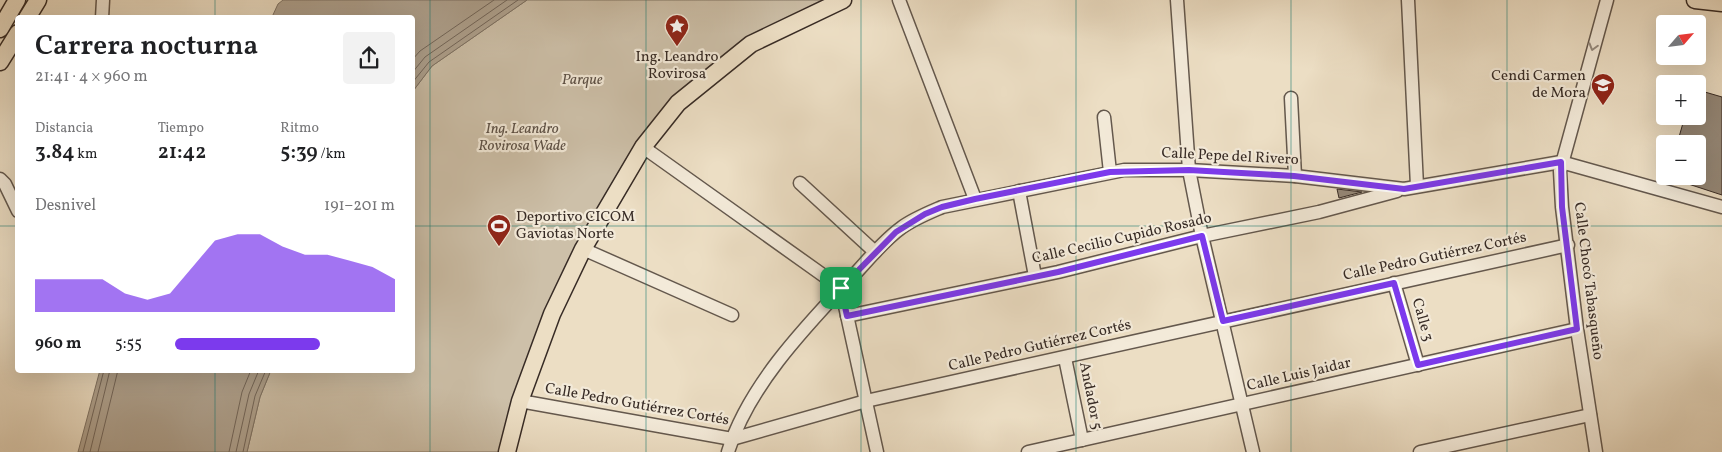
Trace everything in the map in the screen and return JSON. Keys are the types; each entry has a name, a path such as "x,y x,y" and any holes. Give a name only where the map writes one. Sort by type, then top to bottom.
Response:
{"main road":[{"path":"0,29 17,0"},
{"path":"29,15 38,0"},
{"path":"507,452 520,401 552,314 583,249 643,148 678,103 751,44 843,0"},
{"path":"1695,0 1722,3"},
{"path":"0,62 15,38"}],"street":[{"path":"102,15 103,0"},
{"path":"899,0 975,199"},
{"path":"1177,0 1189,170 1202,236 1253,452"},
{"path":"1408,0 1417,186"},
{"name":"Calle Chocó Tabasqueño","path":"1596,452 1577,329 1560,185 1561,162 1606,0"},
{"path":"1291,98 1294,176"},
{"path":"1104,117 1110,172"},
{"path":"643,148 841,288 877,452"},
{"name":"Calle Pepe del Rivero","path":"728,452 740,421 764,381 841,288 903,226 942,207 1110,172 1189,170 1294,176 1404,189 1561,162 1722,207"},
{"path":"0,179 5,184 15,205"},
{"path":"800,183 875,252"},
{"name":"Calle Cecilio Cupido Rosado","path":"847,316 1035,276 1202,236 1319,212 1404,189"},
{"path":"1019,191 1035,276"},
{"name":"Calle Pedro Gutiérrez Cortés","path":"520,401 732,439 866,401 1568,245"},
{"path":"583,249 732,315"},
{"name":"Calle 3","path":"1394,283 1418,365"},
{"name":"Calle Luis Jaidar","path":"1028,452 1577,329"},
{"name":"Andador 5","path":"1066,358 1082,440"},
{"path":"1420,452 1448,449 1590,415"}],"green space":[{"name":"Ing. Leandro Rovirosa Wade","path":"527,0 843,0 751,44 678,103 583,249 507,452 247,452 260,397 270,373 415,373 415,88 432,66"}],"water":[{"path":"283,0 527,0 432,66 415,88 415,15 273,15 278,4"},
{"path":"99,373 270,373 260,397 247,452 78,452"}],"building":[{"path":"1706,92 1722,97 1722,195 1691,185 1706,185 1706,135 1680,135 1682,125 1706,125"},
{"path":"1337,189 1362,192 1339,198"}],"place":[{"name":"Ing. Leandro Rovirosa","path":"677,47"},
{"name":"Cendi Carmen de Mora","path":"1603,106"},
{"name":"Deportivo CICOM Gaviotas Norte","path":"499,247"}],"route":[{"path":"1561,162 1560,185 1562,207 1577,329 1418,365 1394,283 1223,321 1202,236 1058,272 847,316 841,288 896,232 925,214 942,207 975,199 1110,172 1167,169 1294,176 1404,189 1561,162"}],"park label":[{"name":"Parque","path":"582,80"}]}
